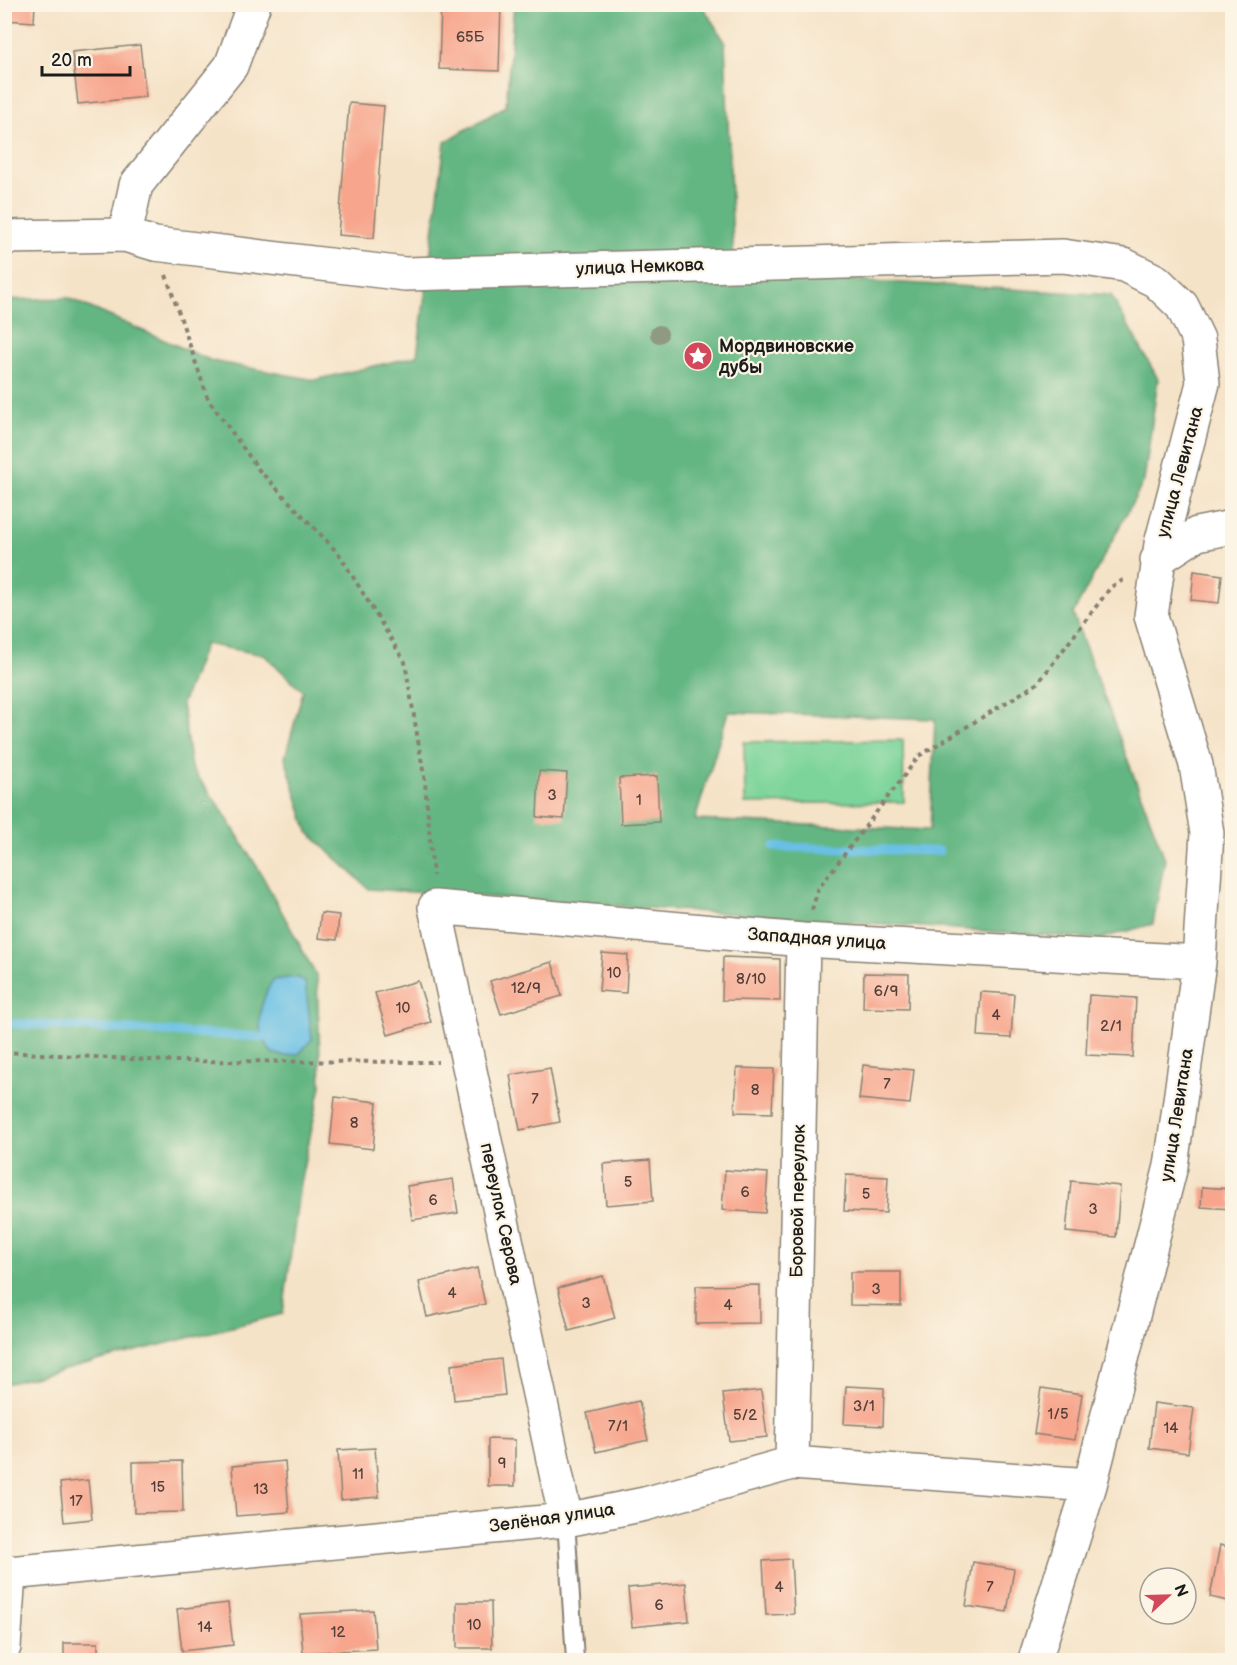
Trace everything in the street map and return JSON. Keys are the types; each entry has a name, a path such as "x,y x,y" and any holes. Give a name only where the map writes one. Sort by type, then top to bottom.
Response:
{"street":[{"path":"140,240 136,185 231,66 254,4"},
{"name":"улица Немкова","path":"4,237 140,240 405,274 1063,256 1124,265 1156,282 1182,306 1198,339 1203,383"},
{"name":"улица Левитана","path":"1035,1660 1090,1485 1172,1167 1199,962 1208,833 1196,765 1151,616 1157,560 1203,383"},
{"name":"улица Левитана","path":"1157,560 1197,534 1233,526"},
{"name":"Западная улица","path":"435,907 803,940 1199,962"},
{"name":"переулок Серова","path":"435,907 566,1520"},
{"name":"Боровой переулок","path":"792,1463 803,940"},
{"name":"Зелёная улица","path":"4,1647 9,1573 566,1520 645,1504 792,1463 1090,1485"}],"lane":[{"path":"566,1520 575,1660"}],"path":[{"path":"140,240 208,399 259,470 339,554 405,662 425,782 435,907"},
{"path":"803,940 818,889 920,756 1038,683 1111,587 1157,560"},
{"path":"4,1052 165,1061 468,1062"}],"green space":[{"path":"514,4 702,5 725,42 734,273 1111,295 1158,379 1144,481 1073,614 1165,859 1153,924 1099,939 369,889 308,832 285,758 303,691 264,655 205,644 182,704 191,768 218,804 259,870 317,977 321,1086 300,1183 283,1314 5,1384 5,300 68,298 212,361 315,380 417,356 445,142 506,106","holes":["728,712 935,719 930,830 695,820"]},
{"path":"903,740 904,802 745,804 744,742"}],"water":[{"path":"297,977 305,982 312,1039 299,1054 283,1056 272,1053 264,1040 260,1029 260,1014 266,993 273,980"}],"building":[{"path":"4,4 35,4 34,22 4,20"},
{"path":"441,4 501,4 499,71 439,69"},
{"path":"140,45 146,97 78,104 72,52"},
{"path":"349,103 384,106 374,238 338,235"},
{"path":"1194,571 1222,575 1219,603 1191,600"},
{"path":"539,771 567,773 564,819 537,817"},
{"path":"657,776 659,822 621,824 619,778"},
{"path":"321,913 339,915 337,940 318,938"},
{"path":"602,953 628,955 626,993 599,991"},
{"path":"723,957 780,959 780,1001 722,1000"},
{"path":"552,962 562,996 501,1014 490,981"},
{"path":"864,973 909,974 908,1009 863,1008"},
{"path":"418,981 431,1022 388,1035 375,993"},
{"path":"981,992 1014,994 1011,1038 978,1036"},
{"path":"1089,995 1136,998 1133,1057 1086,1055"},
{"path":"863,1065 914,1070 910,1104 859,1099"},
{"path":"550,1068 560,1122 520,1130 510,1075"},
{"path":"737,1068 774,1069 772,1113 735,1112"},
{"path":"335,1097 377,1102 373,1149 330,1144"},
{"path":"650,1160 653,1201 606,1205 603,1164"},
{"path":"725,1170 768,1173 765,1213 722,1210"},
{"path":"846,1175 888,1177 886,1213 844,1211"},
{"path":"453,1179 458,1213 412,1220 407,1186"},
{"path":"1071,1181 1120,1186 1116,1237 1066,1232"},
{"path":"1202,1187 1232,1189 1232,1209 1201,1207"},
{"path":"477,1268 485,1304 427,1317 419,1282"},
{"path":"850,1272 901,1272 901,1306 850,1305"},
{"path":"603,1276 615,1318 569,1331 558,1288"},
{"path":"760,1285 760,1323 696,1324 696,1286"},
{"path":"501,1359 505,1395 454,1400 451,1365"},
{"path":"846,1386 884,1388 883,1426 844,1424"},
{"path":"1041,1388 1082,1394 1075,1440 1034,1434"},
{"path":"761,1390 767,1437 729,1441 723,1394"},
{"path":"639,1401 648,1440 596,1452 587,1413"},
{"path":"1154,1403 1194,1408 1188,1453 1149,1448"},
{"path":"488,1439 515,1440 515,1486 488,1486"},
{"path":"375,1448 379,1497 341,1500 338,1450"},
{"path":"182,1461 183,1512 134,1513 133,1462"},
{"path":"285,1461 289,1512 236,1516 232,1466"},
{"path":"88,1480 92,1519 64,1522 60,1483"},
{"path":"1220,1545 1232,1548 1232,1602 1210,1597"},
{"path":"791,1559 794,1614 766,1615 763,1561"},
{"path":"973,1562 1014,1569 1007,1612 966,1606"},
{"path":"686,1583 689,1621 632,1627 628,1588"},
{"path":"457,1602 491,1602 492,1648 457,1648"},
{"path":"228,1603 233,1645 182,1651 177,1609"},
{"path":"373,1610 376,1649 303,1653 300,1614"},
{"path":"64,1643 98,1643 98,1660 64,1660"}],"waterway":[{"path":"774,847 939,851"},
{"path":"4,1023 262,1037"}],"place":[{"name":"Мордвиновские дубы","path":"698,356"}]}
